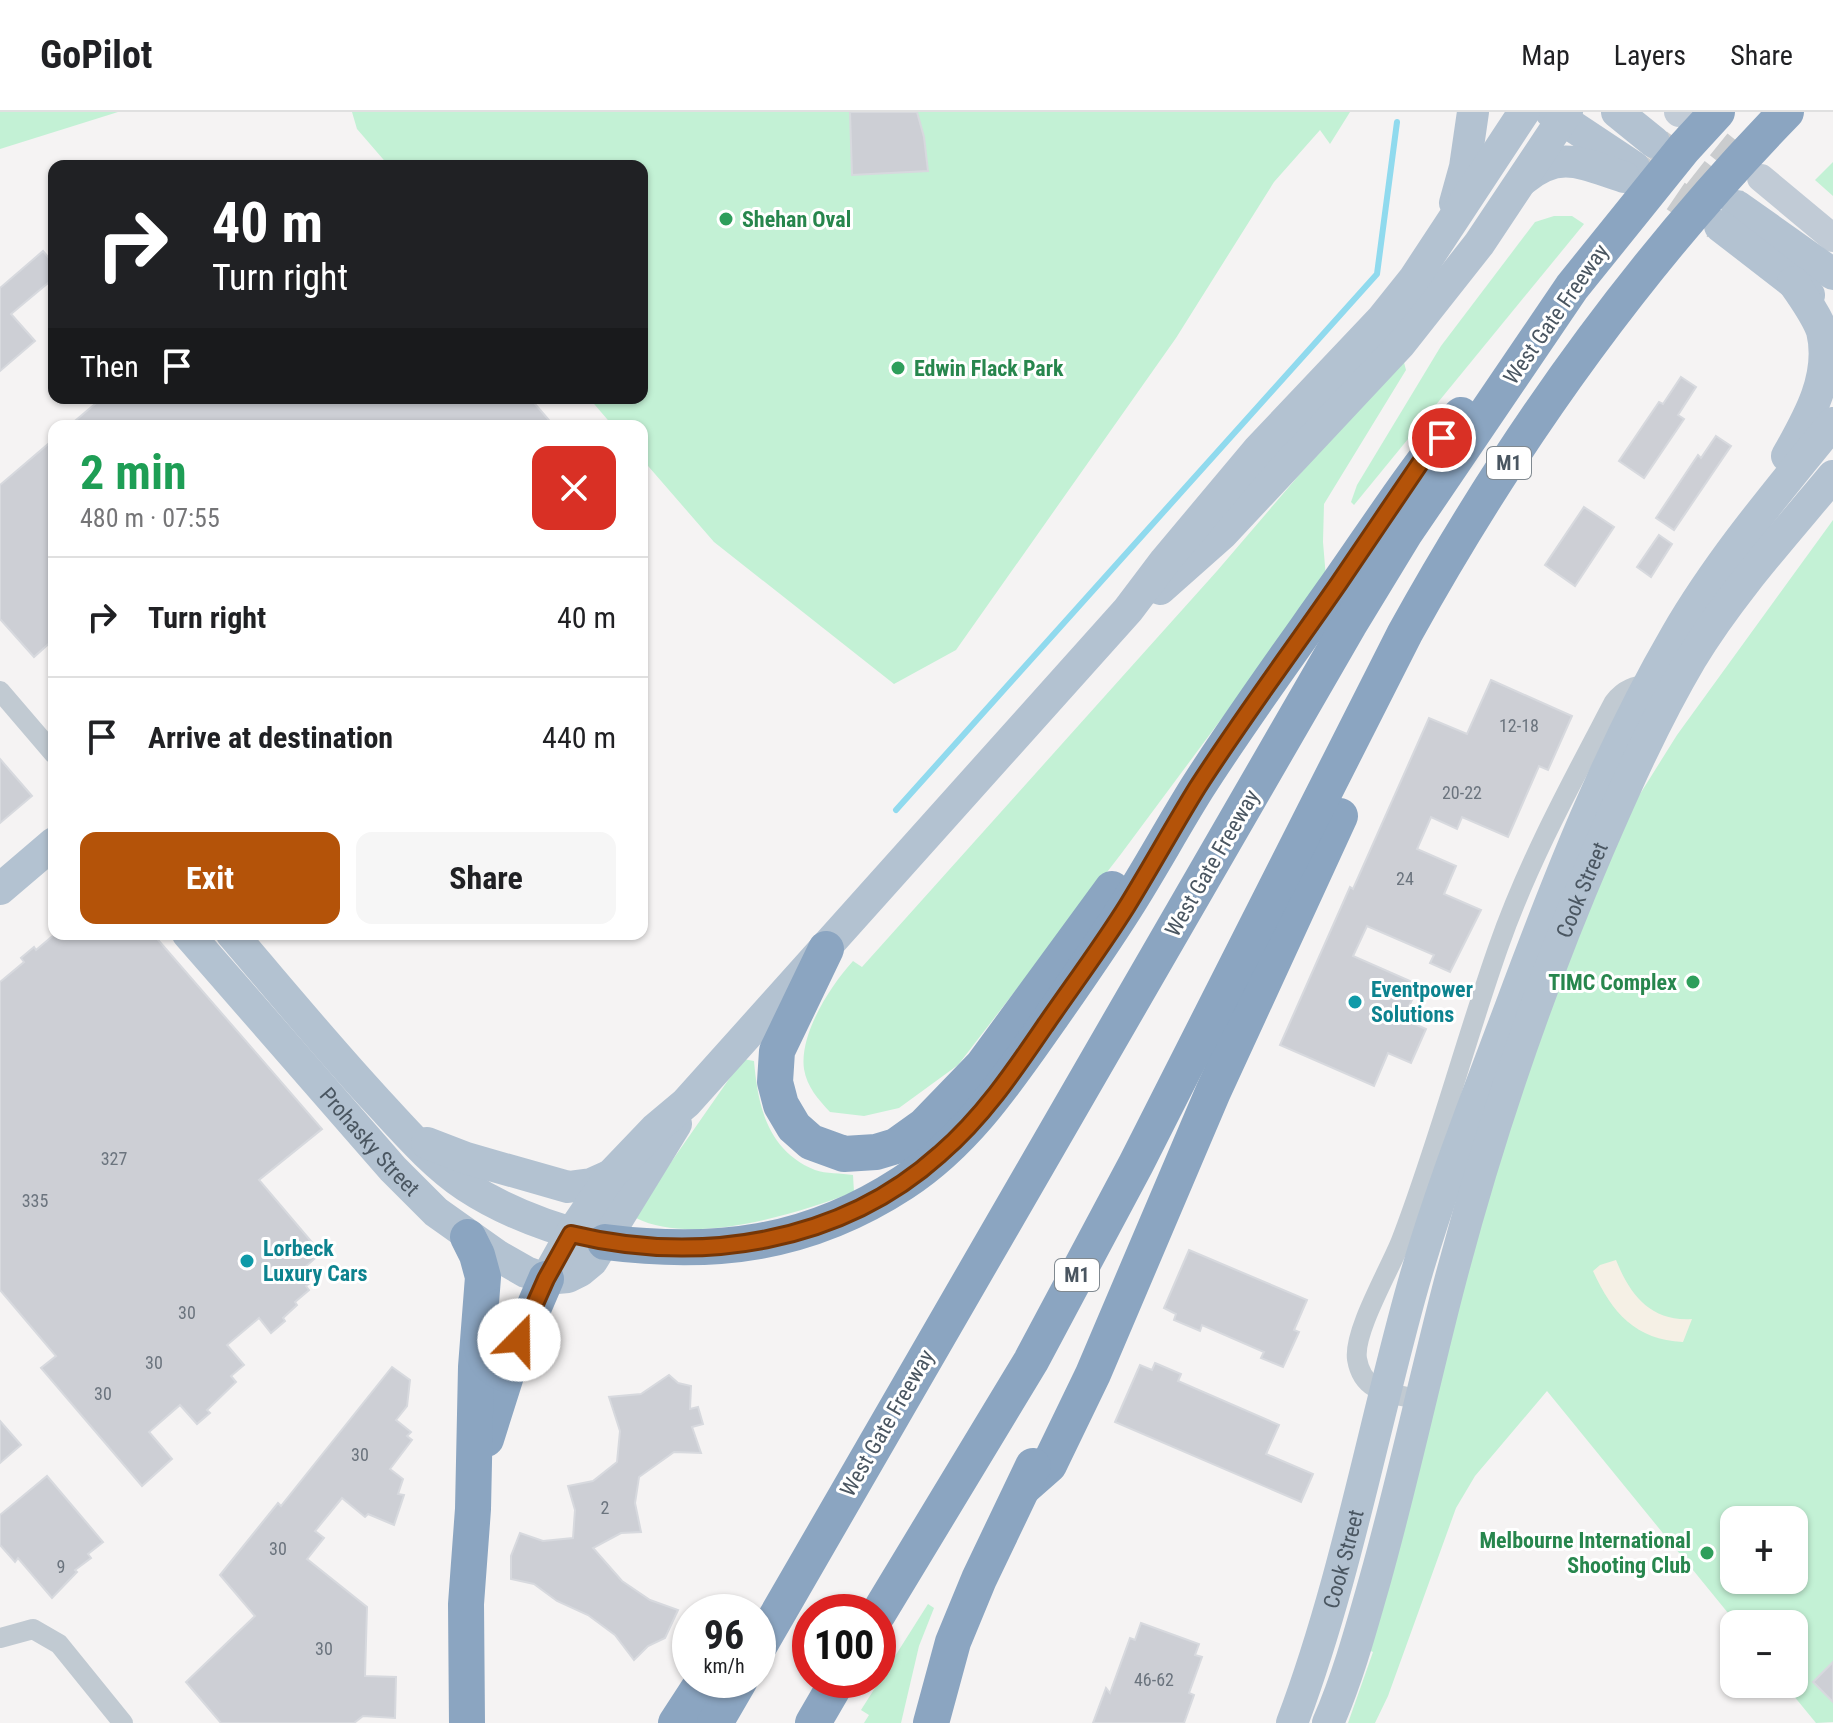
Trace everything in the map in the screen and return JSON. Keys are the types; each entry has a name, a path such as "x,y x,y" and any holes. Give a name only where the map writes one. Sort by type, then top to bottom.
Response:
{"highway":[{"name":"West Gate Freeway","path":"776,1617 1405,533 1577,280 1717,112"},
{"name":"West Gate Freeway","path":"890,1594 1031,1361 1136,1164 1405,633 1481,504 1624,300 1710,196 1786,112"},
{"path":"589,1245 714,1248 805,1230 857,1209 923,1169 968,1127 1007,1080 1126,907 1197,789 1423,459 1577,280"},
{"path":"1024,1487 1049,1465 1093,1374 1213,1092 1402,681 1407,666 1405,633"},
{"path":"826,949 777,1051 775,1082 781,1105 794,1127 824,1149 862,1154 896,1146 924,1126 983,1065 1114,886 1197,789"},
{"path":"931,1723 957,1629 1024,1487 1175,1141 1258,926"},
{"path":"467,1723 466,1604 483,1277 468,1237"},
{"path":"473,1509 485,1441 498,1397 546,1279"},
{"name":"M1","path":"762,1594 920,1365"},
{"path":"676,1723 692,1698"},
{"path":"715,1723 730,1698"},
{"path":"813,1723 828,1698"}],"main road":[{"path":"1434,250 1459,193 1473,112"},
{"path":"409,1136 466,1158 568,1187 591,1184 611,1175 655,1129 686,1103 826,949 1128,610 1248,461 1382,319 1434,250 1524,112"},
{"path":"1617,112 1654,142"},
{"path":"1128,610 1201,555 1356,393 1433,305 1522,181 1560,114 1629,172 1556,161 1541,166 1522,181"},
{"path":"1761,178 1833,238"},
{"path":"1833,274 1728,216 1793,282 1833,315"},
{"path":"1745,533 1813,409 1823,384 1826,350 1822,333 1793,282"},
{"name":"Cook Street","path":"1292,1723 1320,1640 1431,1230 1538,933 1624,735 1675,636 1745,533 1833,423"},
{"name":"Cook Street","path":"1328,1723 1359,1637 1459,1249 1510,1078 1576,901 1668,699 1700,645 1741,587 1833,476"},
{"path":"0,889 48,848"},
{"name":"Prohasky Street","path":"193,940 393,1169 436,1212 468,1237 526,1272 546,1279"},
{"name":"Prohasky Street","path":"237,940 356,1079 440,1165 485,1197 589,1245"},
{"path":"546,1279 589,1245 670,1136 686,1103"},
{"path":"589,1245 611,1175"}],"street":[{"path":"1422,1400 1377,1390 1367,1384 1357,1358 1358,1340 1400,1244 1499,946 1566,792 1618,696 1634,686 1651,684"},
{"path":"0,691 48,747"},
{"path":"1472,1027 1489,1064"},
{"path":"0,1638 33,1629 59,1644 123,1723"}],"green space":[{"path":"0,112 118,112 0,149"},
{"name":"Edwin Flack Park","path":"352,112 1350,112 1330,144 1320,130 1274,182 1176,338 956,650 894,684 714,542 648,466 648,420 608,420 594,404 648,404 648,160 384,160 357,129"},
{"path":"1833,162 1833,196 1815,180"},
{"path":"1554,216 1572,216 1584,224 1354,505 1351,502 1357,485 1441,346 1535,222"},
{"path":"1402,355 1406,370 1324,504 1326,578 1121,854 958,1065 899,1108 864,1116 830,1112 808,1081 804,1055 818,1011 844,971 853,961 862,967 1217,571"},
{"name":"TIMC Complex","path":"1833,520 1833,1722 1816,1723 1795,1698 1808,1698 1808,1610 1726,1610 1547,1391 1475,1476 1456,1508 1388,1696 1375,1723 1348,1723 1373,1652 1366,1649 1522,1054 1630,810 1677,735"},
{"path":"743,1059 754,1061 762,1110 776,1139 786,1151 815,1170 853,1175 854,1192 776,1217 716,1228 660,1226 636,1218 637,1211"},
{"path":"928,1604 934,1608 919,1646 901,1723 864,1723 869,1715 861,1710 869,1698 896,1698 896,1655"}],"sand":[{"path":"1616,1260 1635,1295 1644,1304 1665,1316 1692,1319 1683,1342 1666,1340 1639,1330 1608,1300 1593,1271"}],"building":[{"path":"850,112 917,112 928,171 852,175"},
{"path":"43,251 48,257 48,283 11,314 35,341 0,371 0,288"},
{"path":"1681,377 1696,387 1678,415 1684,419 1644,478 1619,461 1659,402 1663,404"},
{"path":"95,404 535,404 549,420 76,420"},
{"path":"1716,436 1731,446 1674,530 1656,518 1698,455 1701,458"},
{"path":"48,444 48,644 34,657 0,619 0,485"},
{"path":"1584,507 1614,527 1575,586 1545,565"},
{"path":"1659,535 1672,544 1651,577 1637,567"},
{"path":"1491,680 1572,716 1548,770 1539,766 1508,837 1462,817 1457,829 1431,817 1417,849 1456,866 1444,894 1481,910 1450,972 1430,963 1434,955 1367,926 1353,956 1419,985 1403,1019 1426,1029 1411,1063 1388,1053 1374,1086 1280,1045 1429,718 1467,734"},
{"path":"0,759 32,796 0,823"},
{"path":"48,940 158,940 322,1129 259,1180 321,1253 304,1268 314,1280 306,1286 309,1290 295,1302 297,1305 283,1318 285,1321 271,1333 259,1318 227,1345 244,1365 231,1376 236,1382 207,1410 210,1413 197,1424 180,1405 149,1432 172,1459 142,1486 41,1368 56,1356 0,1290 0,982 24,962 21,958 34,947 36,950"},
{"path":"1189,1250 1307,1300 1294,1330 1299,1332 1283,1367 1261,1358 1264,1352 1202,1325 1200,1331 1174,1320 1176,1314 1164,1308"},
{"path":"1155,1363 1181,1374 1178,1381 1279,1425 1266,1454 1313,1474 1301,1502 1115,1422 1140,1365 1152,1370"},
{"path":"392,1367 410,1380 407,1406 396,1420 411,1432 407,1436 412,1440 390,1469 403,1479 398,1494 404,1495 394,1525 368,1514 365,1517 342,1498 315,1531 324,1538 307,1559 367,1607 365,1676 396,1677 395,1718 363,1716 354,1723 221,1723 186,1682 255,1616 220,1575 278,1503 281,1506"},
{"path":"669,1375 678,1383 691,1386 690,1409 698,1407 703,1424 692,1427 701,1453 674,1452 639,1477 635,1503 641,1532 621,1533 593,1548 622,1581 650,1600 672,1608 672,1623 665,1638 648,1646 634,1660 615,1635 588,1615 557,1601 534,1584 511,1579 511,1556 520,1533 543,1541 573,1538 575,1510 568,1486 593,1481 617,1462 620,1431 609,1397 641,1394"},
{"path":"0,1421 21,1445 0,1463"},
{"path":"47,1476 103,1542 88,1554 91,1558 75,1570 77,1572 52,1598 18,1558 15,1562 0,1545 0,1515"},
{"path":"1141,1623 1199,1644 1195,1655 1202,1657 1189,1693 1194,1695 1184,1723 1093,1723 1106,1688 1110,1693 1130,1638 1135,1640"},
{"path":"1833,1662 1833,1702 1813,1682"}],"waterway":[{"path":"896,810 1377,274 1397,122"}],"tunnel":[{"path":"1686,118 1753,172"},
{"path":"1657,144 1734,204"},
{"path":"1636,169 1717,224"}],"place":[{"name":"Shehan Oval","path":"726,219"},
{"name":"Edwin Flack Park","path":"898,368"},
{"name":"TIMC Complex","path":"1693,982"},
{"name":"Eventpower Solutions","path":"1355,1002"},
{"name":"Lorbeck Luxury Cars","path":"247,1261"},
{"name":"Melbourne International Shooting Club","path":"1707,1553"}],"route":[{"path":"519,1340 546,1279 571,1234 605,1242 684,1249 714,1248 779,1237 833,1220 902,1184 958,1137 1007,1080 1102,944 1197,789 1423,459 1442,438"}]}
